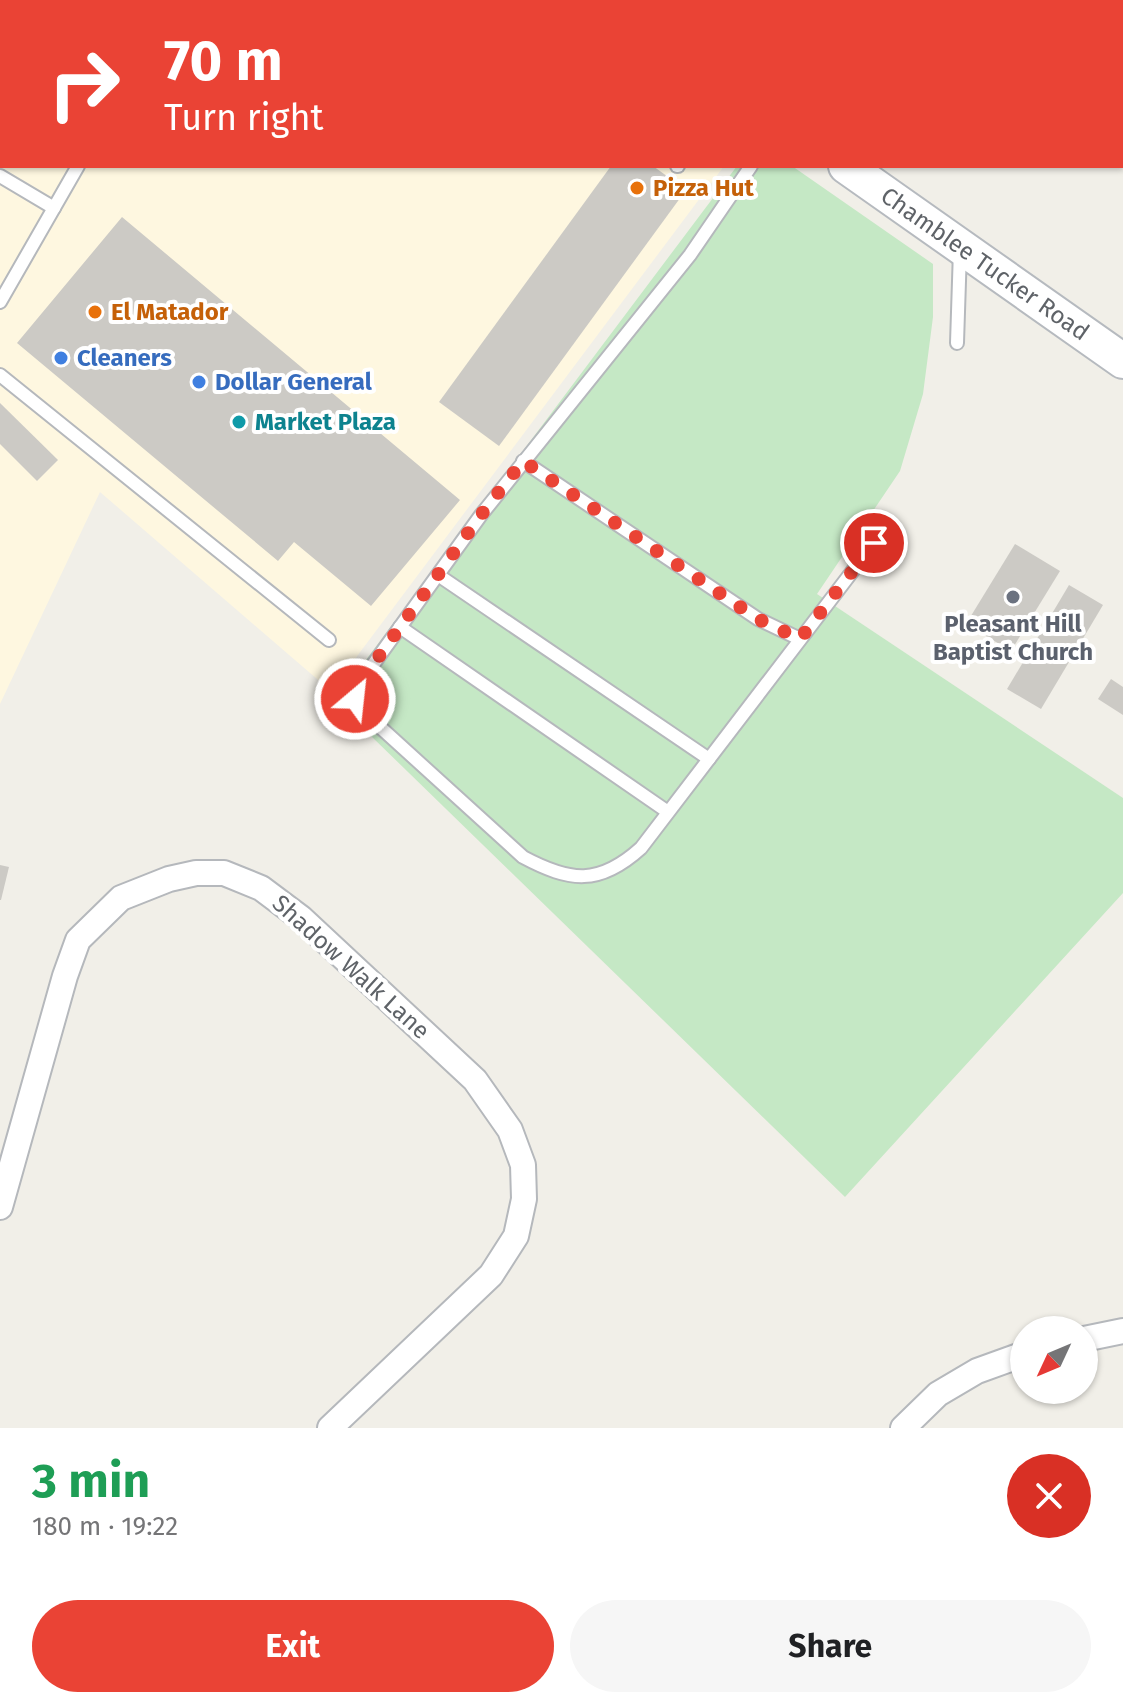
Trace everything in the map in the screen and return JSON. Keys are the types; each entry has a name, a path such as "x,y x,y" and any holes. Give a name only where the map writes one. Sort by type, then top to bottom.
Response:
{"main road":[{"name":"Chamblee Tucker Road","path":"849,168 1123,361"}],"street":[{"name":"Shadow Walk Lane","path":"0,1207 78,940 121,898 169,879 196,873 224,873 261,888 301,918 475,1080 510,1130 523,1165 524,1199 516,1236 491,1275 330,1428"},
{"path":"1098,1336 1123,1331"},
{"path":"903,1428 938,1394 977,1371 1010,1359"}],"lane":[{"path":"0,302 77,168"},
{"path":"750,168 690,255 523,461 438,575 359,684 355,699 369,717 523,857 551,872 577,878 598,875 622,865 641,848 874,543"},
{"path":"0,176 54,208"},
{"path":"957,343 960,246"},
{"path":"0,375 329,640"},
{"path":"523,461 758,619 800,639"},
{"path":"438,575 709,759"},
{"path":"400,627 668,812"}],"shaded area":[{"path":"0,168 723,168 331,691 100,492 0,704"}],"green space":[{"path":"735,168 795,168 933,264 933,317 923,394 900,471 817,594 1123,798 1123,893 845,1197 335,701"}],"building":[{"path":"610,168 656,168 686,190 499,446 439,402"},
{"name":"Market Plaza","path":"122,217 460,500 371,606 294,542 278,561 17,343"},
{"path":"0,403 58,460 37,481 0,444"},
{"name":"Pleasant Hill Baptist Church","path":"1015,544 1060,571 1011,651 966,624"},
{"path":"1069,585 1103,605 1041,709 1007,689"},
{"path":"1111,679 1123,687 1123,715 1098,699"},
{"path":"0,865 9,867 1,900 0,900"}],"place":[{"name":"Pizza Hut","path":"637,188"},
{"name":"El Matador","path":"95,312"},
{"name":"Cleaners","path":"61,358"},
{"name":"Dollar General","path":"199,382"},
{"name":"Market Plaza","path":"239,422"},
{"name":"Pleasant Hill Baptist Church","path":"1013,597"}],"route":[{"path":"355,699 359,684 523,461 758,619 800,639 874,543"}]}
